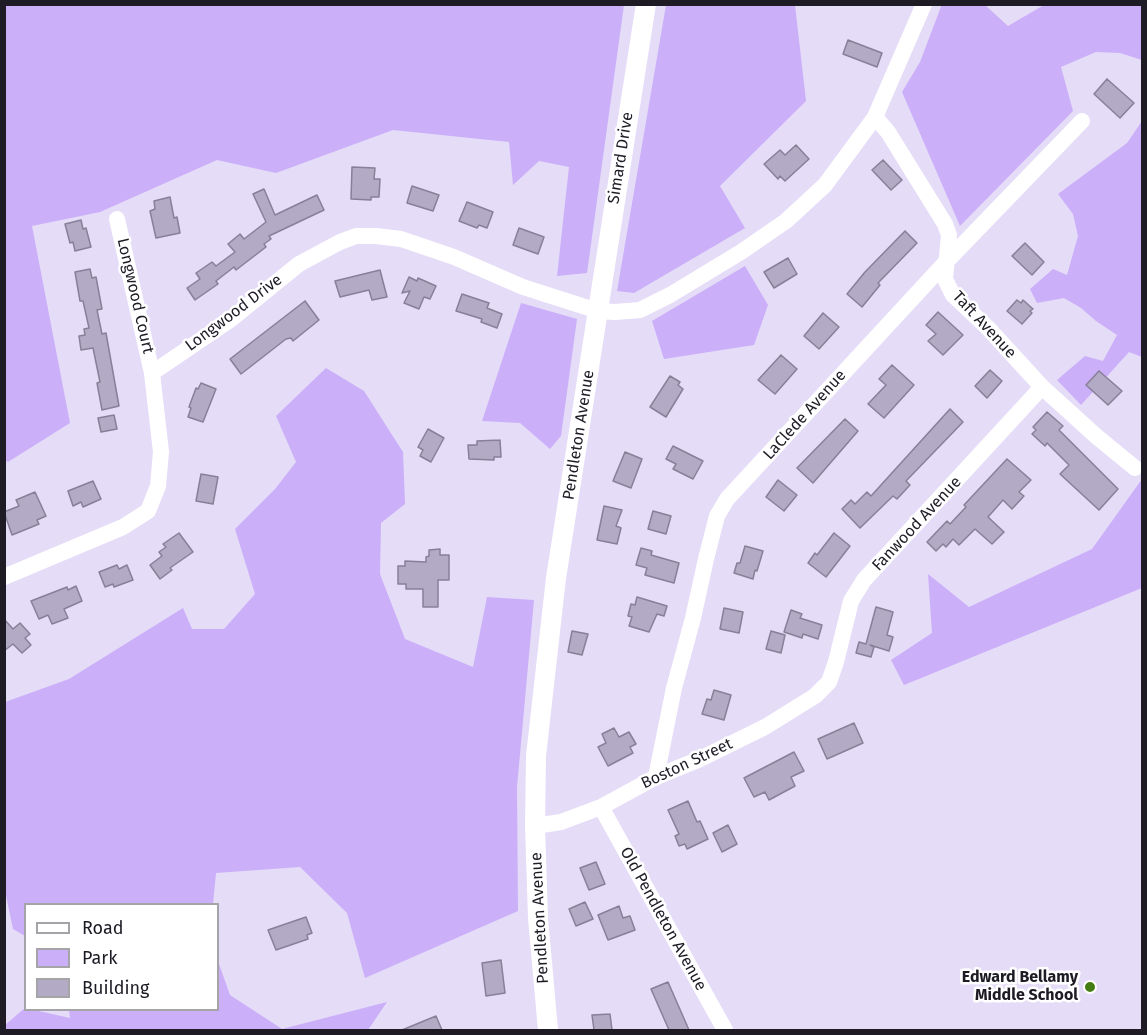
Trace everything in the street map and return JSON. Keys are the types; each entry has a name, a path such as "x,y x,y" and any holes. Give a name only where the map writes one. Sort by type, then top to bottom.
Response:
{"street":[{"name":"Simard Drive","path":"598,311 646,4"},
{"path":"598,311 624,312 640,309 670,295 786,222 825,185 875,117 924,4"},
{"name":"Taft Avenue","path":"875,117 888,132 945,224 949,235 945,279 953,295 988,328 1042,387 1135,468"},
{"name":"LaClede Avenue","path":"656,777 674,688 717,516 727,499 945,263 1082,121"},
{"name":"Longwood Court","path":"117,219 152,373"},
{"name":"Longwood Drive","path":"152,373 230,320 299,264 356,236 401,239 453,257 523,287 598,311"},
{"name":"Pendleton Avenue","path":"548,1030 538,918 535,826 536,756 556,578 598,311"},
{"path":"4,577 123,527 148,511 158,486 161,452 152,373"},
{"name":"Fanwood Avenue","path":"829,682 851,601 864,580 1042,387"},
{"name":"Boston Street","path":"535,826 561,822 601,807 656,777 700,759 765,727 815,696 829,682"},
{"name":"Old Pendleton Avenue","path":"601,807 725,1030"}],"green space":[{"path":"5,4 624,5 587,273 557,276 569,167 539,161 513,185 509,142 393,130 276,173 217,160 100,212 32,226 70,423 8,462 4,460"},
{"path":"942,4 985,5 1008,26 1044,5 1142,5 1142,60 1120,53 1096,52 1061,67 1073,111 960,226 902,92 920,62"},
{"path":"666,5 795,5 806,101 720,186 745,228 634,293 617,291"},
{"path":"1142,121 1142,357 1129,352 1081,405 1057,380 1085,356 1103,361 1117,335 1064,298 1037,303 1030,289 1053,269 1067,275 1078,236 1073,214 1058,194 1127,143"},
{"path":"745,266 768,305 754,345 664,359 652,321"},
{"path":"521,303 577,319 561,436 550,449 520,423 482,421"},
{"path":"326,368 364,391 403,452 405,504 381,523 380,574 405,639 473,667 487,597 534,600 517,787 518,911 365,978 347,913 300,867 216,873 213,903 24,903 24,935 13,929 5,891 5,702 69,679 183,608 192,629 224,629 255,594 235,529 275,489 296,462 276,416"},
{"path":"1142,479 1142,588 904,685 891,660 932,633 928,574 969,607 1092,549"},
{"path":"219,964 230,995 282,1029 387,1002 368,1030 5,1030 5,1025 24,1009 24,1011 38,1011 70,1018 69,1011 219,1011"}],"building":[{"path":"848,40 882,53 877,67 843,54"},
{"path":"1107,79 1134,103 1120,118 1094,94"},
{"path":"796,145 809,159 785,181 780,176 778,179 764,164 780,150 785,155"},
{"path":"883,160 902,180 891,190 872,170"},
{"path":"352,167 375,168 374,179 380,179 379,197 371,197 371,200 351,199"},
{"path":"412,186 439,195 433,211 407,203"},
{"path":"264,189 275,215 317,195 324,210 269,236 271,239 264,244 266,247 236,270 234,267 216,281 218,284 195,300 187,288 200,279 196,273 212,262 216,266 235,252 228,244 240,234 244,239 266,222 253,194"},
{"path":"170,197 180,233 156,238 150,211 155,209 154,201"},
{"path":"467,202 493,212 487,228 479,225 477,228 459,221"},
{"path":"81,220 83,229 86,228 91,247 75,251 73,242 70,243 65,224"},
{"path":"519,228 544,237 538,254 513,245"},
{"path":"905,231 917,243 878,283 880,285 862,307 847,294"},
{"path":"1025,243 1044,262 1032,275 1012,256"},
{"path":"788,258 797,274 774,288 764,272"},
{"path":"90,269 92,278 96,277 102,309 97,310 102,334 106,333 119,406 102,410 97,383 100,382 93,348 81,350 79,336 85,335 84,329 89,328 83,301 80,301 75,272"},
{"path":"380,270 387,297 372,300 369,290 340,297 335,281"},
{"path":"409,277 417,281 418,278 436,286 430,299 424,297 419,309 404,303 410,291 402,293"},
{"path":"462,294 489,303 487,308 502,314 497,328 481,322 482,319 456,311"},
{"path":"1017,300 1021,303 1023,300 1033,309 1022,324 1007,311"},
{"path":"305,301 319,320 293,341 291,338 286,339 241,374 230,359"},
{"path":"938,312 963,335 943,355 928,341 936,334 926,325"},
{"path":"823,313 839,327 819,349 804,336"},
{"path":"781,355 797,369 775,394 758,380"},
{"path":"892,365 914,385 884,418 868,404 886,385 879,379"},
{"path":"990,370 1002,381 987,398 975,386"},
{"path":"1099,371 1122,391 1108,405 1086,385"},
{"path":"670,376 680,382 678,385 683,389 666,417 650,407"},
{"path":"201,383 216,389 203,422 188,417 196,388 198,389"},
{"path":"950,409 963,422 906,481 910,485 897,499 893,496 860,528 842,509 851,500 855,504 867,492 871,496"},
{"path":"1047,412 1063,426 1059,430 1118,489 1099,510 1060,474 1069,465 1047,443 1045,446 1032,434 1036,430 1033,427"},
{"path":"114,415 117,429 101,432 98,418"},
{"path":"845,419 858,431 813,483 797,468"},
{"path":"428,429 444,438 431,462 420,456 423,450 418,447"},
{"path":"500,440 501,457 494,457 494,460 469,459 468,445 477,445 477,441"},
{"path":"673,446 703,461 693,479 673,469 676,464 666,459"},
{"path":"625,452 642,459 631,488 613,481"},
{"path":"1007,459 1031,480 1019,492 1024,496 1012,509 1003,500 988,517 1004,532 992,544 975,529 959,545 953,539 946,547 943,544 936,551 927,542 947,521 950,524 966,507 964,505"},
{"path":"201,474 218,477 213,504 196,501"},
{"path":"778,480 797,495 784,511 766,497"},
{"path":"93,481 101,499 83,507 81,502 73,506 68,491"},
{"path":"35,492 46,516 37,520 39,524 12,535 4,512 19,506 16,500"},
{"path":"604,506 622,510 616,526 621,528 617,544 597,540"},
{"path":"653,511 671,516 666,534 648,529"},
{"path":"179,533 193,552 170,568 172,570 160,579 150,565 162,556 159,552 166,547 163,544"},
{"path":"834,533 850,546 826,577 808,563"},
{"path":"745,546 763,551 753,579 734,573"},
{"path":"641,548 652,551 651,555 679,563 674,583 645,575 647,568 636,565"},
{"path":"440,549 440,555 449,555 449,580 438,580 438,607 423,607 423,589 406,589 406,584 398,584 398,566 405,566 405,561 426,562 429,550"},
{"path":"117,565 119,569 127,565 133,580 114,587 113,584 105,587 99,572"},
{"path":"76,586 82,601 64,609 68,618 52,624 48,615 39,619 31,601 67,587 68,590"},
{"path":"637,597 667,606 664,616 657,614 649,632 629,626 632,617 628,616 631,604 635,605"},
{"path":"876,607 893,612 887,635 893,637 889,651 870,645 874,647 871,657 856,653 859,642 866,644"},
{"path":"724,608 743,612 739,633 720,629"},
{"path":"791,610 802,614 800,618 822,625 818,639 803,634 802,638 784,632"},
{"path":"4,619 13,629 20,623 30,634 25,638 31,645 22,653 13,644 4,651"},
{"path":"572,631 588,634 582,655 568,652"},
{"path":"771,631 785,635 781,653 766,649"},
{"path":"714,690 731,695 724,720 702,714 707,699 711,700"},
{"path":"854,723 863,743 827,759 818,739"},
{"path":"614,728 619,737 629,732 636,744 630,747 633,753 608,766 598,747 606,743 602,734"},
{"path":"794,752 804,771 791,777 795,786 769,800 765,792 754,797 744,778"},
{"path":"688,801 697,822 700,821 708,839 687,849 685,844 679,846 675,836 679,834 668,810"},
{"path":"728,825 737,844 722,852 713,833"},
{"path":"596,862 605,884 589,890 580,868"},
{"path":"585,902 593,919 576,926 569,909"},
{"path":"619,906 623,918 630,916 635,930 608,940 598,915"},
{"path":"306,917 312,933 307,935 308,939 276,950 268,930"},
{"path":"501,960 505,993 486,996 482,963"},
{"path":"668,982 689,1030 669,1030 651,989"},
{"path":"610,1014 612,1030 594,1030 592,1015"},
{"path":"436,1016 442,1030 402,1030"}],"place":[{"name":"Edward Bellamy Middle School","path":"1090,987"}]}
